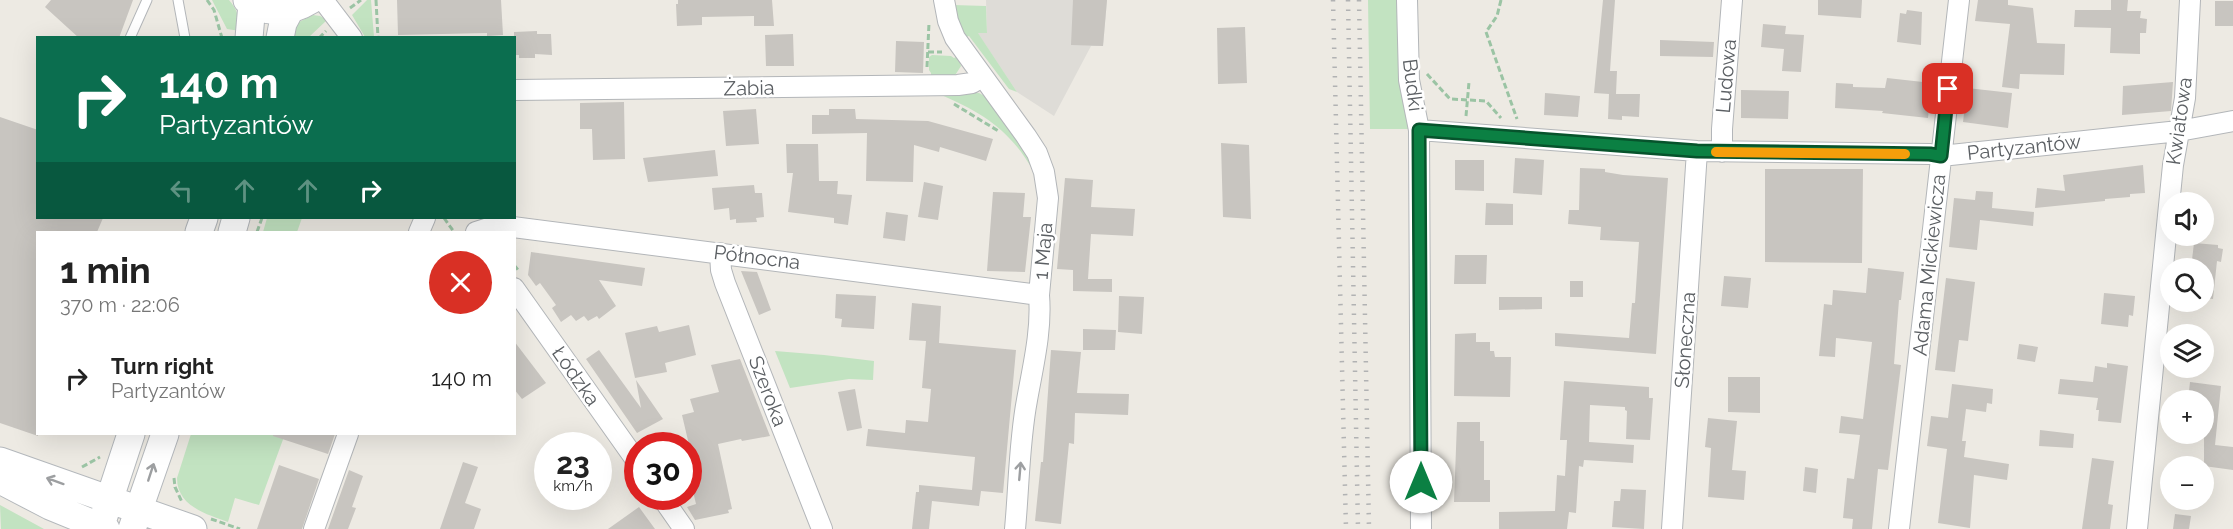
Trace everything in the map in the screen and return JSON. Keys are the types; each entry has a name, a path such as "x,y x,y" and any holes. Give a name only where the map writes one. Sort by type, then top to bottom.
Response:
{"main road":[{"path":"249,36 249,2 264,9 277,11 300,5"},
{"path":"280,36 283,23 300,5"},
{"path":"0,480 51,506 102,528 131,435"},
{"path":"135,520 165,435"},
{"path":"0,461 109,500 135,520 193,529"}],"street":[{"path":"323,0 350,36"},
{"name":"1 Maja","path":"944,0 948,21 956,38 1037,153 1044,172 1048,198 1039,295 1040,307 1034,365 1027,401 1015,529"},
{"name":"Budki","path":"1407,0 1410,94 1419,130 1421,529"},
{"name":"Ludowa","path":"1722,152 1732,0"},
{"name":"Adama Mickiewicza","path":"1899,529 1959,0"},
{"name":"Kwiatowa","path":"2137,529 2173,165 2185,98 2190,0"},
{"name":"Żabia","path":"516,90 965,85 982,77"},
{"name":"Partyzantów","path":"1419,130 1697,151 1941,156 2179,131 2233,121"},
{"name":"Słoneczna","path":"1672,529 1697,151"},
{"path":"465,219 475,231"},
{"name":"Północna","path":"478,231 495,224 1039,295"},
{"name":"Szeroka","path":"720,253 721,270 822,529"},
{"name":"Łódzka","path":"516,291 624,443"},
{"path":"314,529 348,435"},
{"path":"671,510 684,529"}],"lane":[{"path":"131,36 147,0"},
{"path":"178,0 186,36"}],"path":[{"path":"207,0 214,10 221,36"},
{"path":"376,0 378,36"},
{"path":"1501,0 1497,16 1486,32 1517,119"},
{"path":"927,86 929,19"},
{"path":"928,52 948,52"},
{"path":"1408,63 1417,63 1450,99 1467,100"},
{"path":"1464,133 1468,82"},
{"path":"948,101 979,118 1004,136"}],"shaded area":[{"path":"986,0 1107,0 1103,46 1091,46 1054,116 1017,92 977,32 987,32"}],"green space":[{"path":"212,0 229,0 237,14 240,31 227,29"},
{"path":"367,0 371,0 374,36 364,36 352,15"},
{"path":"1368,0 1399,0 1400,76 1408,129 1370,129"},
{"path":"953,5 986,6 987,33 978,33 1017,92 1009,89 969,36 966,37 959,27"},
{"path":"313,15 327,20 310,36 291,36 299,22"},
{"path":"932,55 954,58 958,56 961,66 954,77 931,79 929,57"},
{"path":"979,93 988,98 1026,148 1035,174 1006,134 969,108 939,94"},
{"path":"267,219 302,219 297,231 263,231"},
{"path":"775,351 874,361 873,380 849,379 790,388"},
{"path":"191,435 285,435 259,505 235,498 228,522 202,512 187,502 178,488 177,478"},
{"path":"0,505 44,529 1,529"}],"building":[{"path":"51,0 133,0 120,36 77,36 45,7"},
{"path":"397,0 501,0 503,35 487,36 487,33 398,35"},
{"path":"678,0 772,0 774,26 754,26 754,16 702,17 702,25 677,26 676,4"},
{"path":"1073,0 1107,0 1103,46 1071,45"},
{"path":"1603,0 1615,0 1610,71 1617,71 1616,94 1640,94 1639,117 1622,116 1622,120 1608,119 1609,94 1594,93"},
{"path":"1818,0 1862,0 1861,18 1818,15"},
{"path":"1978,0 2008,0 2008,5 2033,8 2037,43 2065,44 2064,75 2020,74 2019,89 2002,87 2010,24 1975,21"},
{"path":"2111,0 2128,0 2127,11 2141,11 2140,18 2147,19 2146,33 2140,33 2140,54 2110,53 2111,28 2074,27 2075,10 2111,10"},
{"path":"2215,1 2233,1 2233,26 2215,26"},
{"path":"1907,10 1922,12 1921,45 1897,42 1900,13 1906,14"},
{"path":"1763,24 1786,26 1785,34 1804,35 1801,72 1782,71 1784,49 1761,47"},
{"path":"1245,27 1247,83 1218,84 1217,28"},
{"path":"537,31 537,34 551,34 552,55 535,54 535,58 519,58 519,55 516,55 514,32"},
{"path":"793,34 794,66 766,66 765,35"},
{"path":"1660,40 1714,42 1713,57 1660,56"},
{"path":"896,41 924,42 923,73 895,72"},
{"path":"1887,78 1932,83 1928,118 1882,113 1883,111 1835,108 1836,83 1853,84 1853,87 1885,88"},
{"path":"2173,82 2171,111 2122,115 2123,86"},
{"path":"1967,88 2012,93 2008,128 1963,122"},
{"path":"1741,90 1789,91 1788,119 1741,118"},
{"path":"1545,93 1580,96 1578,117 1544,115"},
{"path":"624,102 625,159 593,160 592,129 580,129 580,103"},
{"path":"756,109 759,144 726,146 723,111"},
{"path":"829,109 855,109 856,119 928,121 993,139 986,161 940,147 939,152 914,145 913,182 866,181 867,133 812,134 812,115 829,115"},
{"path":"0,117 36,129 36,219 103,219 97,231 36,231 36,435 38,436 0,423"},
{"path":"1221,143 1249,145 1251,219 1223,217"},
{"path":"786,144 818,144 819,181 838,181 837,194 852,195 848,225 834,223 834,218 788,212 793,173 787,173"},
{"path":"715,150 718,176 648,182 643,158"},
{"path":"1515,158 1544,160 1542,195 1513,193"},
{"path":"1455,160 1484,160 1484,191 1455,190"},
{"path":"2143,165 2145,193 2105,199 2105,201 2035,208 2037,188 2065,191 2063,175"},
{"path":"1580,168 1605,169 1605,172 1623,175 1668,178 1656,354 1555,346 1555,333 1629,338 1632,303 1635,303 1639,242 1600,240 1601,227 1568,224 1569,210 1579,210"},
{"path":"1765,169 1863,169 1862,263 1765,262"},
{"path":"1065,178 1093,180 1091,207 1135,209 1133,236 1091,234 1088,279 1112,279 1112,292 1073,291 1073,270 1057,269"},
{"path":"924,182 943,186 938,220 918,217"},
{"path":"754,185 755,193 762,193 764,217 756,218 757,222 736,223 736,219 730,220 729,208 714,210 712,188"},
{"path":"1976,191 1993,192 1992,208 2034,212 2033,226 1980,220 1977,250 1949,247 1954,198 1975,200"},
{"path":"993,192 1025,193 1023,217 1031,217 1025,272 987,271"},
{"path":"1486,203 1513,204 1513,225 1485,225"},
{"path":"886,212 908,215 905,241 883,238"},
{"path":"2218,245 2218,248 2223,249 2221,262 2217,261 2214,290 2214,258 2192,258 2194,246"},
{"path":"531,252 645,268 642,286 599,280 616,306 599,319 597,316 588,321 584,316 576,321 571,315 561,322 552,308 556,305 540,283 536,286 528,275"},
{"path":"1455,255 1487,255 1486,284 1454,284"},
{"path":"1868,268 1904,272 1901,300 1899,300 1894,364 1901,365 1888,470 1878,469 1872,529 1852,529 1853,519 1843,518 1847,478 1854,479 1860,435 1839,433 1841,416 1863,419 1872,342 1836,338 1835,357 1819,356 1824,304 1832,305 1833,290 1866,293"},
{"path":"741,271 757,272 771,310 759,315"},
{"path":"1724,276 1751,278 1748,308 1721,306"},
{"path":"1946,278 1975,282 1968,341 1959,340 1955,372 1935,370"},
{"path":"1570,281 1583,281 1583,297 1570,297"},
{"path":"2104,293 2135,296 2133,316 2129,315 2128,327 2101,324"},
{"path":"836,294 876,296 874,329 841,327 842,319 835,318"},
{"path":"1119,296 1144,297 1142,334 1118,332"},
{"path":"1499,297 1542,297 1542,309 1499,310"},
{"path":"912,303 941,306 939,343 1016,350 1003,493 981,491 979,506 932,501 929,529 912,529 916,492 919,492 919,485 972,490 975,457 866,446 868,429 905,433 906,420 928,422 931,389 922,388 926,341 909,340"},
{"path":"689,325 696,355 665,363 667,372 635,378 625,333 657,326 659,332"},
{"path":"1083,329 1116,330 1115,350 1083,350"},
{"path":"1476,333 1476,342 1490,342 1490,351 1494,351 1495,357 1511,357 1510,397 1454,396 1455,334"},
{"path":"516,344 546,383 522,399 516,392"},
{"path":"2019,344 2038,347 2035,362 2017,359"},
{"path":"599,350 641,408 636,380 663,419 636,432 586,359"},
{"path":"1051,350 1081,352 1077,393 1129,394 1128,415 1075,413 1074,444 1069,443 1061,524 1035,521 1041,462 1043,462"},
{"path":"740,359 770,436 718,444 732,509 728,510 729,513 695,520 689,510 702,510 702,432 686,432 682,415 694,412 690,399 719,392 711,365"},
{"path":"2107,363 2128,366 2121,423 2098,421 2099,410 2096,410 2098,398 2058,394 2060,379 2093,382 2095,366 2107,368"},
{"path":"1728,377 1760,377 1760,413 1728,412"},
{"path":"1564,381 1649,387 1649,398 1653,398 1650,440 1626,439 1627,411 1625,407 1590,405 1589,442 1634,445 1633,463 1584,460 1583,467 1579,466 1576,513 1569,512 1567,529 1499,529 1499,512 1555,511 1557,475 1565,476 1567,440 1560,440"},
{"path":"2190,382 2221,386 2215,445 2233,447 2233,470 2214,467 2214,456 2204,456 2204,444 2214,444 2214,390 2189,390"},
{"path":"1952,384 1993,389 1992,404 1987,403 1986,412 1966,409 1962,441 1966,441 1964,457 2009,464 2007,480 1974,475 1970,528 1938,523 1947,449 1927,446 1931,416 1948,418"},
{"path":"855,389 862,428 847,431 838,392"},
{"path":"1708,418 1737,421 1732,470 1746,471 1744,500 1708,497 1711,448 1705,447"},
{"path":"1457,422 1480,422 1480,441 1484,441 1484,480 1490,480 1490,502 1454,502"},
{"path":"2040,430 2074,434 2073,448 2039,446"},
{"path":"273,435 335,435 328,454"},
{"path":"2092,458 2114,461 2108,504 2113,505 2110,529 2082,529"},
{"path":"463,462 478,467 465,503 481,509 474,529 440,529"},
{"path":"279,465 319,479 302,529 257,529"},
{"path":"1805,467 1818,469 1816,493 1803,491"},
{"path":"349,470 363,476 352,507 356,508 348,529 328,529"},
{"path":"1621,489 1646,490 1644,529 1612,527 1614,501 1620,501"},
{"path":"635,510 641,510 655,529 608,529"},
{"path":"2175,514 2191,516 2189,529 2173,529"}],"railway":[{"path":"1333,0 1346,529"},
{"path":"1348,0 1358,529"},
{"path":"1359,0 1369,529"}],"slow traffic":[{"path":"1716,152 1905,154"}],"route":[{"path":"1421,482 1419,130 1697,151 1941,156 1948,89"}]}
